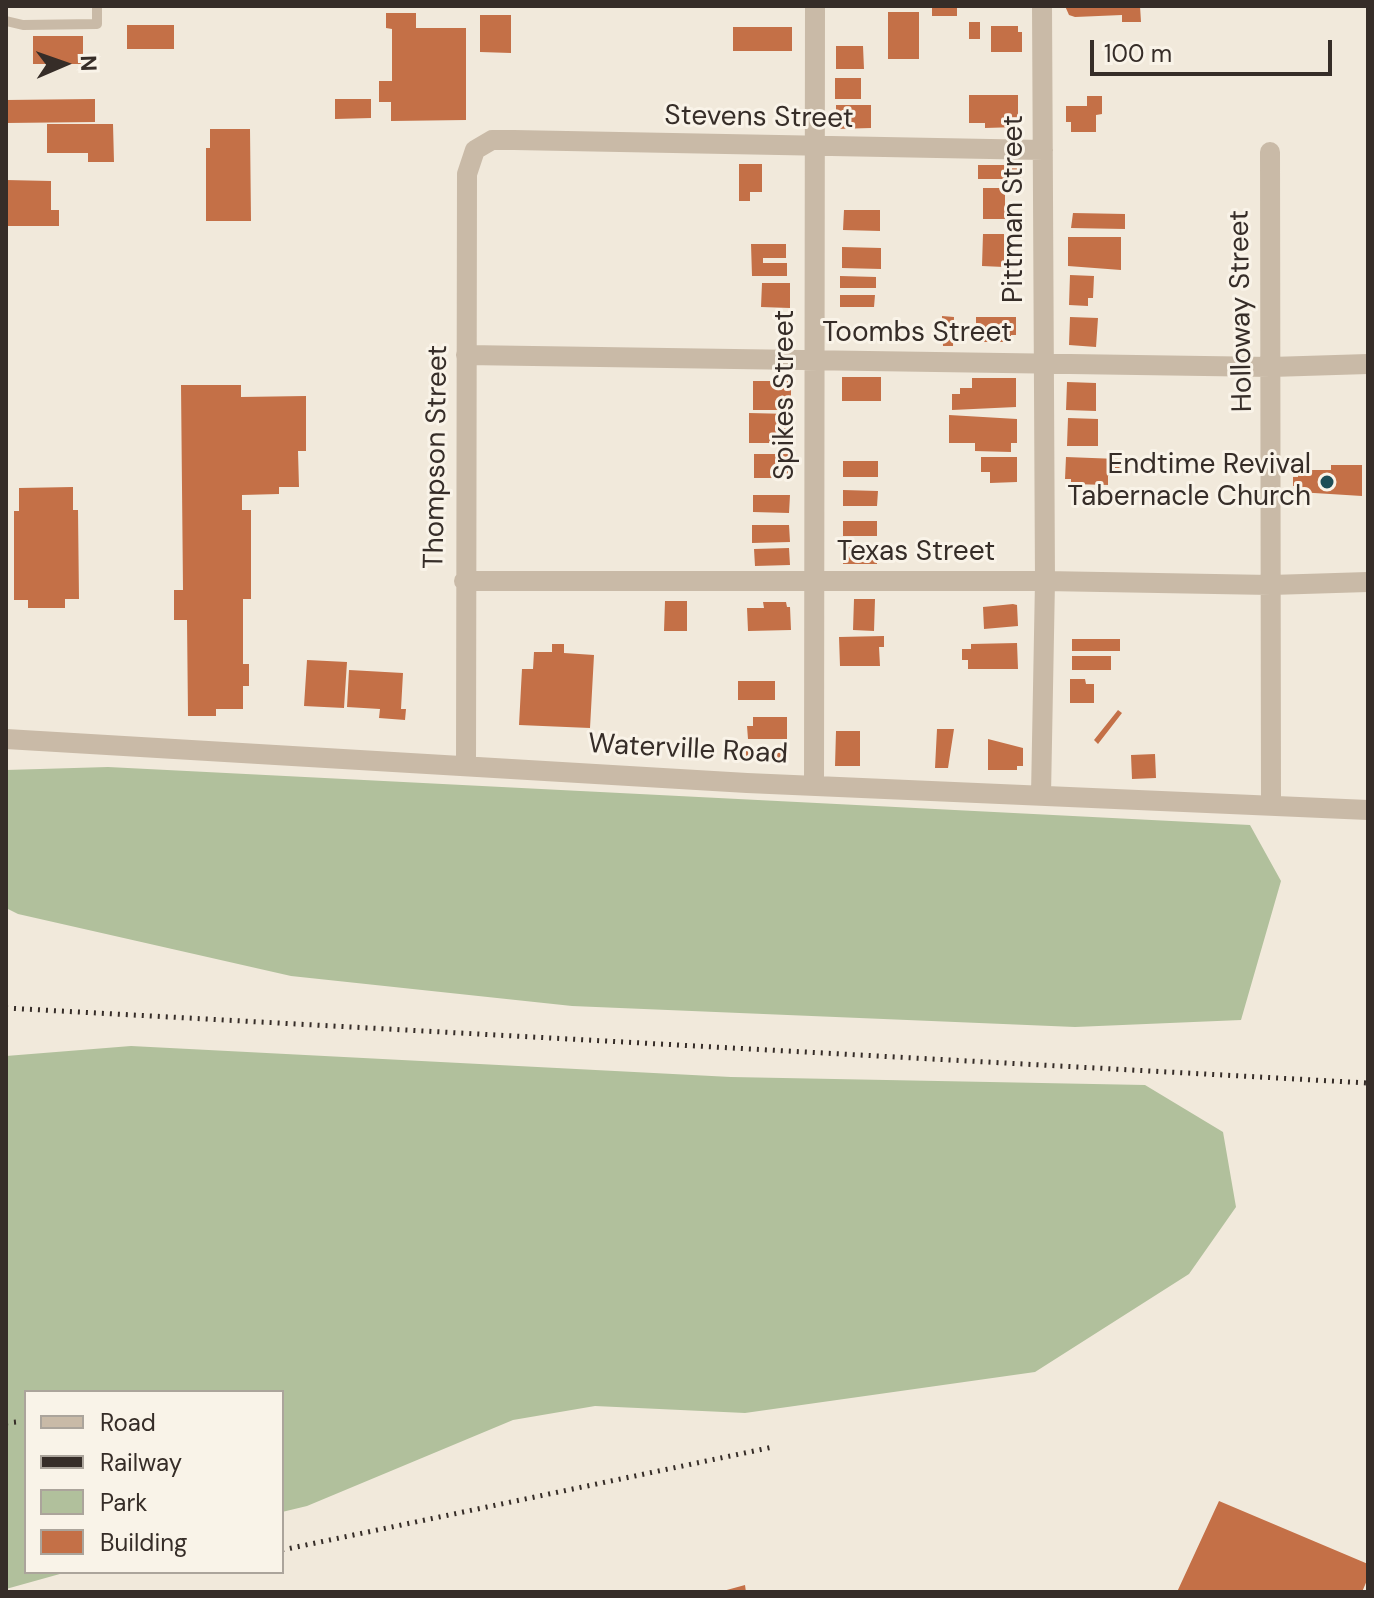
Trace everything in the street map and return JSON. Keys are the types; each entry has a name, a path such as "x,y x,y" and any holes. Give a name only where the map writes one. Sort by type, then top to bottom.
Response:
{"street":[{"name":"Spikes Street","path":"814,784 815,6"},
{"name":"Pittman Street","path":"1041,795 1045,581 1042,6"},
{"name":"Stevens Street","path":"475,150 492,140 1043,150"},
{"name":"Thompson Street","path":"466,766 467,174 475,150"},
{"name":"Holloway Street","path":"1270,152 1271,805"},
{"name":"Toombs Street","path":"466,355 1271,367 1368,364"},
{"name":"Texas Street","path":"464,581 1045,581 1271,585 1368,582"},
{"name":"Waterville Road","path":"6,739 466,766 1368,810"}],"lane":[{"path":"6,21 23,25 97,24 97,6"}],"green space":[{"path":"108,767 1250,825 1281,881 1241,1020 1075,1027 572,1006 291,976 18,914 6,908 6,770"},
{"path":"131,1046 731,1077 1145,1085 1223,1132 1236,1207 1189,1274 1035,1372 745,1413 595,1406 513,1420 307,1506 284,1512 284,1390 24,1390 24,1574 60,1574 6,1589 6,1056"}],"building":[{"path":"932,6 957,6 957,16 932,16"},
{"path":"1065,6 1140,6 1141,22 1122,22 1122,15 1075,17 1069,15"},
{"path":"888,12 919,12 919,59 888,59"},
{"path":"386,13 416,13 416,28 466,28 466,120 391,121 391,102 379,102 379,81 392,81 392,29 386,28"},
{"path":"480,15 511,15 511,53 480,52"},
{"path":"969,22 980,22 980,39 969,39"},
{"path":"127,25 174,25 174,49 127,49"},
{"path":"991,26 1018,26 1018,32 1022,32 1022,52 991,52"},
{"path":"733,27 792,27 792,51 733,51"},
{"path":"33,36 83,36 83,64 33,64"},
{"path":"836,46 863,46 864,69 836,69"},
{"path":"835,78 861,78 861,99 835,99"},
{"path":"969,95 1018,95 1018,127 985,128 985,123 969,123"},
{"path":"1087,96 1102,96 1102,114 1096,115 1096,132 1071,132 1071,122 1066,122 1066,106 1087,106"},
{"path":"95,99 95,122 6,123 6,100"},
{"path":"335,99 371,99 371,118 335,119"},
{"path":"836,105 871,105 871,128 836,129"},
{"path":"47,124 113,124 114,162 88,162 88,153 47,153"},
{"path":"210,129 250,129 251,221 206,221 206,148 210,148"},
{"path":"739,164 762,164 762,192 750,192 750,201 739,201"},
{"path":"978,165 1021,165 1021,179 978,179"},
{"path":"6,180 51,181 51,210 59,210 59,226 6,226"},
{"path":"983,188 1005,188 1005,219 983,219"},
{"path":"844,210 880,210 880,231 843,230"},
{"path":"1073,213 1125,214 1125,229 1071,228"},
{"path":"983,234 1004,234 1004,267 982,266"},
{"path":"1068,237 1121,237 1121,270 1068,266"},
{"path":"751,244 786,244 786,258 763,258 763,263 787,263 787,276 752,276"},
{"path":"842,247 881,248 881,269 842,268"},
{"path":"1070,275 1094,276 1093,298 1088,298 1088,306 1069,305"},
{"path":"840,276 876,277 876,288 840,288"},
{"path":"762,283 790,283 790,308 761,307"},
{"path":"840,295 875,295 874,307 840,307"},
{"path":"942,316 954,317 953,346 943,346"},
{"path":"976,317 1016,317 1016,335 1011,335 1011,342 976,342"},
{"path":"1070,317 1098,318 1096,347 1069,345"},
{"path":"842,377 881,377 881,401 842,401"},
{"path":"972,378 1016,378 1016,407 952,410 952,394 960,394 960,388 972,388"},
{"path":"753,381 791,381 791,410 753,410"},
{"path":"1067,382 1096,383 1096,411 1066,410"},
{"path":"181,385 241,385 241,397 306,396 306,451 298,451 299,487 279,487 279,494 242,495 242,510 251,510 251,599 243,599 243,664 249,664 249,686 243,686 243,709 216,709 216,716 188,716 187,620 174,620 174,590 183,590"},
{"path":"749,413 790,414 790,443 749,443"},
{"path":"949,415 1017,419 1017,443 1011,443 1011,452 975,451 975,443 949,443"},
{"path":"1068,418 1098,419 1098,446 1067,446"},
{"path":"754,454 788,454 788,478 754,478"},
{"path":"981,457 1017,457 1017,482 990,483 990,472 981,472"},
{"path":"1066,457 1118,459 1121,476 1108,476 1108,485 1071,484 1071,479 1065,479"},
{"path":"843,461 878,461 878,477 843,477"},
{"name":"Endtime Revival Tabernacle Church","path":"1331,465 1362,465 1362,496 1298,492 1298,486 1293,486 1293,477 1298,477 1298,470 1331,470"},
{"path":"73,487 73,510 78,510 79,599 65,599 65,608 28,608 28,600 14,600 14,511 19,511 19,488"},
{"path":"843,490 878,491 877,506 843,506"},
{"path":"753,495 790,495 789,513 753,512"},
{"path":"843,521 877,521 877,536 843,536"},
{"path":"752,525 789,525 790,542 752,543"},
{"path":"843,547 877,547 877,564 843,564"},
{"path":"789,548 790,565 755,566 754,549"},
{"path":"854,599 875,599 874,631 853,630"},
{"path":"665,601 687,601 687,631 664,631"},
{"path":"763,602 786,602 790,607 791,630 748,631 747,608 764,608"},
{"path":"1017,605 1018,626 984,629 983,607"},
{"path":"884,636 884,647 879,647 880,666 840,666 839,637"},
{"path":"1072,639 1120,639 1120,651 1072,651"},
{"path":"1017,643 1018,669 968,669 968,660 962,660 962,649 971,649 971,644"},
{"path":"552,644 564,644 564,653 594,655 590,728 519,725 522,669 533,669 534,652 552,652"},
{"path":"1072,656 1111,656 1111,670 1072,670"},
{"path":"307,660 347,662 344,708 304,706"},
{"path":"349,670 403,673 401,709 406,709 405,720 379,718 380,709 347,707"},
{"path":"1070,679 1085,679 1086,684 1094,684 1094,703 1070,703"},
{"path":"738,681 775,681 775,700 738,700"},
{"path":"1118,710 1122,713 1098,744 1094,740"},
{"path":"753,717 787,717 787,739 748,739 747,726 753,726"},
{"path":"937,729 954,729 948,768 935,768"},
{"path":"836,731 860,731 860,766 835,766"},
{"path":"988,739 1023,748 1023,766 1017,766 1017,770 988,770"},
{"path":"746,748 785,749 785,760 746,759"},
{"path":"1155,754 1156,778 1132,779 1131,755"},
{"path":"1219,1501 1368,1564 1368,1578 1362,1592 1177,1592"},
{"path":"745,1585 746,1592 723,1592 723,1591"}],"railway":[{"path":"6,1008 1368,1083"},
{"path":"6,1423 17,1422"},
{"path":"284,1550 773,1447"}],"place":[{"name":"Endtime Revival Tabernacle Church","path":"1327,482"}]}
